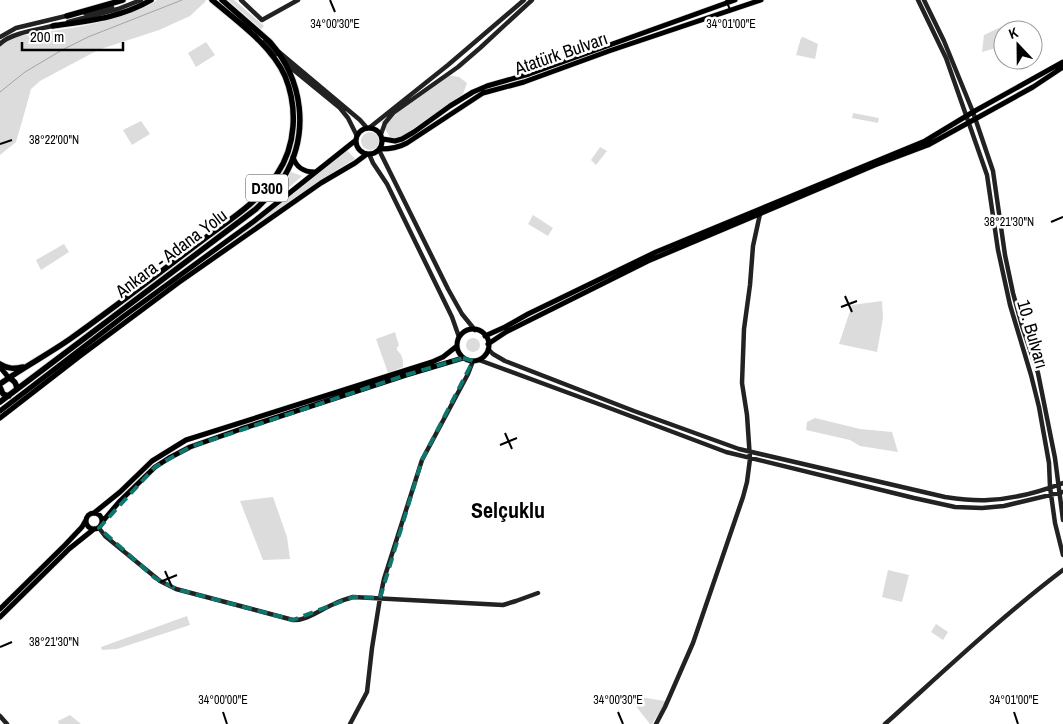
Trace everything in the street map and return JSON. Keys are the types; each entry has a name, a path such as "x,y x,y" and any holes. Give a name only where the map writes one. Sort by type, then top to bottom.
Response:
{"highway":[{"path":"67,16 123,0"},
{"path":"53,26 108,18 139,7 151,0"},
{"name":"Ankara - Adana Yolu","path":"0,386 8,378 89,325 237,214 265,190 278,174 291,142 292,101 288,85 277,61 270,52 249,31 212,0"},
{"name":"Ankara - Adana Yolu","path":"0,402 12,401 17,389 256,208 270,195 284,177 298,142 299,105 296,89 287,65 276,49 222,0"},
{"path":"0,366 16,369 27,366"},
{"path":"8,378 14,380 17,389"},
{"path":"0,386 3,394 12,401"}],"main road":[{"path":"0,37 16,28 88,13 134,0"},
{"path":"0,44 12,35 118,9 141,0"},
{"path":"241,0 262,20 298,0"},
{"path":"368,128 448,65 524,0"},
{"path":"12,401 80,356 178,283 321,184 368,154 375,153 382,145 385,123 393,113 458,67 532,0"},
{"name":"Atatürk Bulvarı","path":"382,136 395,141 402,139 450,106 487,86 529,74 735,0"},
{"name":"Atatürk Bulvarı","path":"380,149 399,148 483,93 524,82 761,0"},
{"name":"10. Bulvarı","path":"918,0 946,58 987,175 998,250 1010,305 1031,375 1040,416 1050,470 1050,487 1055,523 1063,555"},
{"name":"10. Bulvarı","path":"924,0 944,41 973,112 993,171 1012,285 1022,326 1038,373 1061,484 1063,520"},
{"path":"249,31 340,108 348,118 357,146 368,154 387,184 452,318 459,337 458,351 463,358"},
{"path":"276,49 368,128"},
{"path":"350,724 367,692 380,598 388,565 422,460 476,360 484,357 488,347 506,332 671,245 925,140 1063,62"},
{"path":"485,336 528,314 627,269 875,165 928,145 1063,67"},
{"path":"0,418 2,412 12,401 253,222 356,138 361,130 374,128 382,136"},
{"path":"380,149 448,289 462,314 475,330"},
{"path":"293,156 297,166 308,172 315,172"},
{"path":"656,724 666,707 693,643 747,482 750,451 742,383 743,342 754,246 760,214"},
{"path":"459,337 467,330 475,330 485,336 488,347 493,354 505,361 705,437 750,451 945,497 999,500 1033,493 1061,484"},
{"path":"0,609 65,545 82,527 89,516 120,492 152,461 186,440 429,363 443,357 457,346"},
{"path":"0,617 69,549 102,525 102,520 119,502 155,468 169,458 190,447 242,429 463,358 476,360 726,452 955,506 982,508 1004,506 1061,492"},
{"path":"0,366 8,378"},
{"path":"1057,468 1063,476"},
{"path":"1033,493 1044,486 1050,470"},
{"path":"94,513 99,515 102,520"},
{"path":"86,520 89,527 96,529 160,581 176,589 293,620 304,618 353,597 503,605 538,593"},
{"path":"885,724 1063,570"},
{"path":"0,716 7,724"}],"highlighted area":[{"path":"463,358 473,361 422,460 380,598 353,597 293,620 176,589 155,578 99,528 155,467 190,447 406,375"}],"shaded area":[{"path":"157,0 206,1 190,16 159,30 98,50 40,81 31,89 16,142 0,155 0,47 7,40 14,37 98,23 142,9"},
{"path":"228,0 234,0 264,26 261,29"},
{"path":"993,31 993,49 982,52 984,35"},
{"path":"803,37 818,44 815,59 796,55 801,38"},
{"path":"206,42 215,55 196,67 188,53"},
{"path":"447,75 459,77 467,83 463,94 400,138 392,141 381,122 440,77"},
{"path":"853,113 879,118 878,123 852,118"},
{"path":"141,121 150,134 132,145 123,130"},
{"path":"366,132 374,132 379,137 377,148 366,150 361,145 361,137"},
{"path":"600,147 607,151 596,165 591,160"},
{"path":"346,149 355,159 231,243 230,241 304,185"},
{"path":"282,171 285,172 262,203 211,238 257,202"},
{"path":"291,172 302,176 278,197 277,196"},
{"path":"533,215 553,228 548,236 528,224"},
{"path":"64,244 69,252 41,270 36,260"},
{"path":"882,301 883,318 877,352 839,344 852,305"},
{"path":"395,332 399,346 397,350 402,358 403,367 388,373 376,339"},
{"path":"470,338 476,338 480,345 476,352 470,352 466,348 466,342"},
{"path":"815,418 860,429 892,432 898,452 860,446 850,440 806,430 807,422"},
{"path":"273,497 287,537 290,559 263,560 240,501"},
{"path":"888,570 909,575 902,602 882,597"},
{"path":"187,616 190,625 117,649 102,650 101,647"},
{"path":"936,624 948,632 943,640 931,632"},
{"path":"630,697 665,701 652,724 650,724 631,700"},
{"path":"70,715 81,724 59,724 58,721"}],"waterway":[{"path":"0,92 25,72 62,50 88,37 182,0"}],"district":[{"name":"Selçuklu","path":"508,510"}]}
